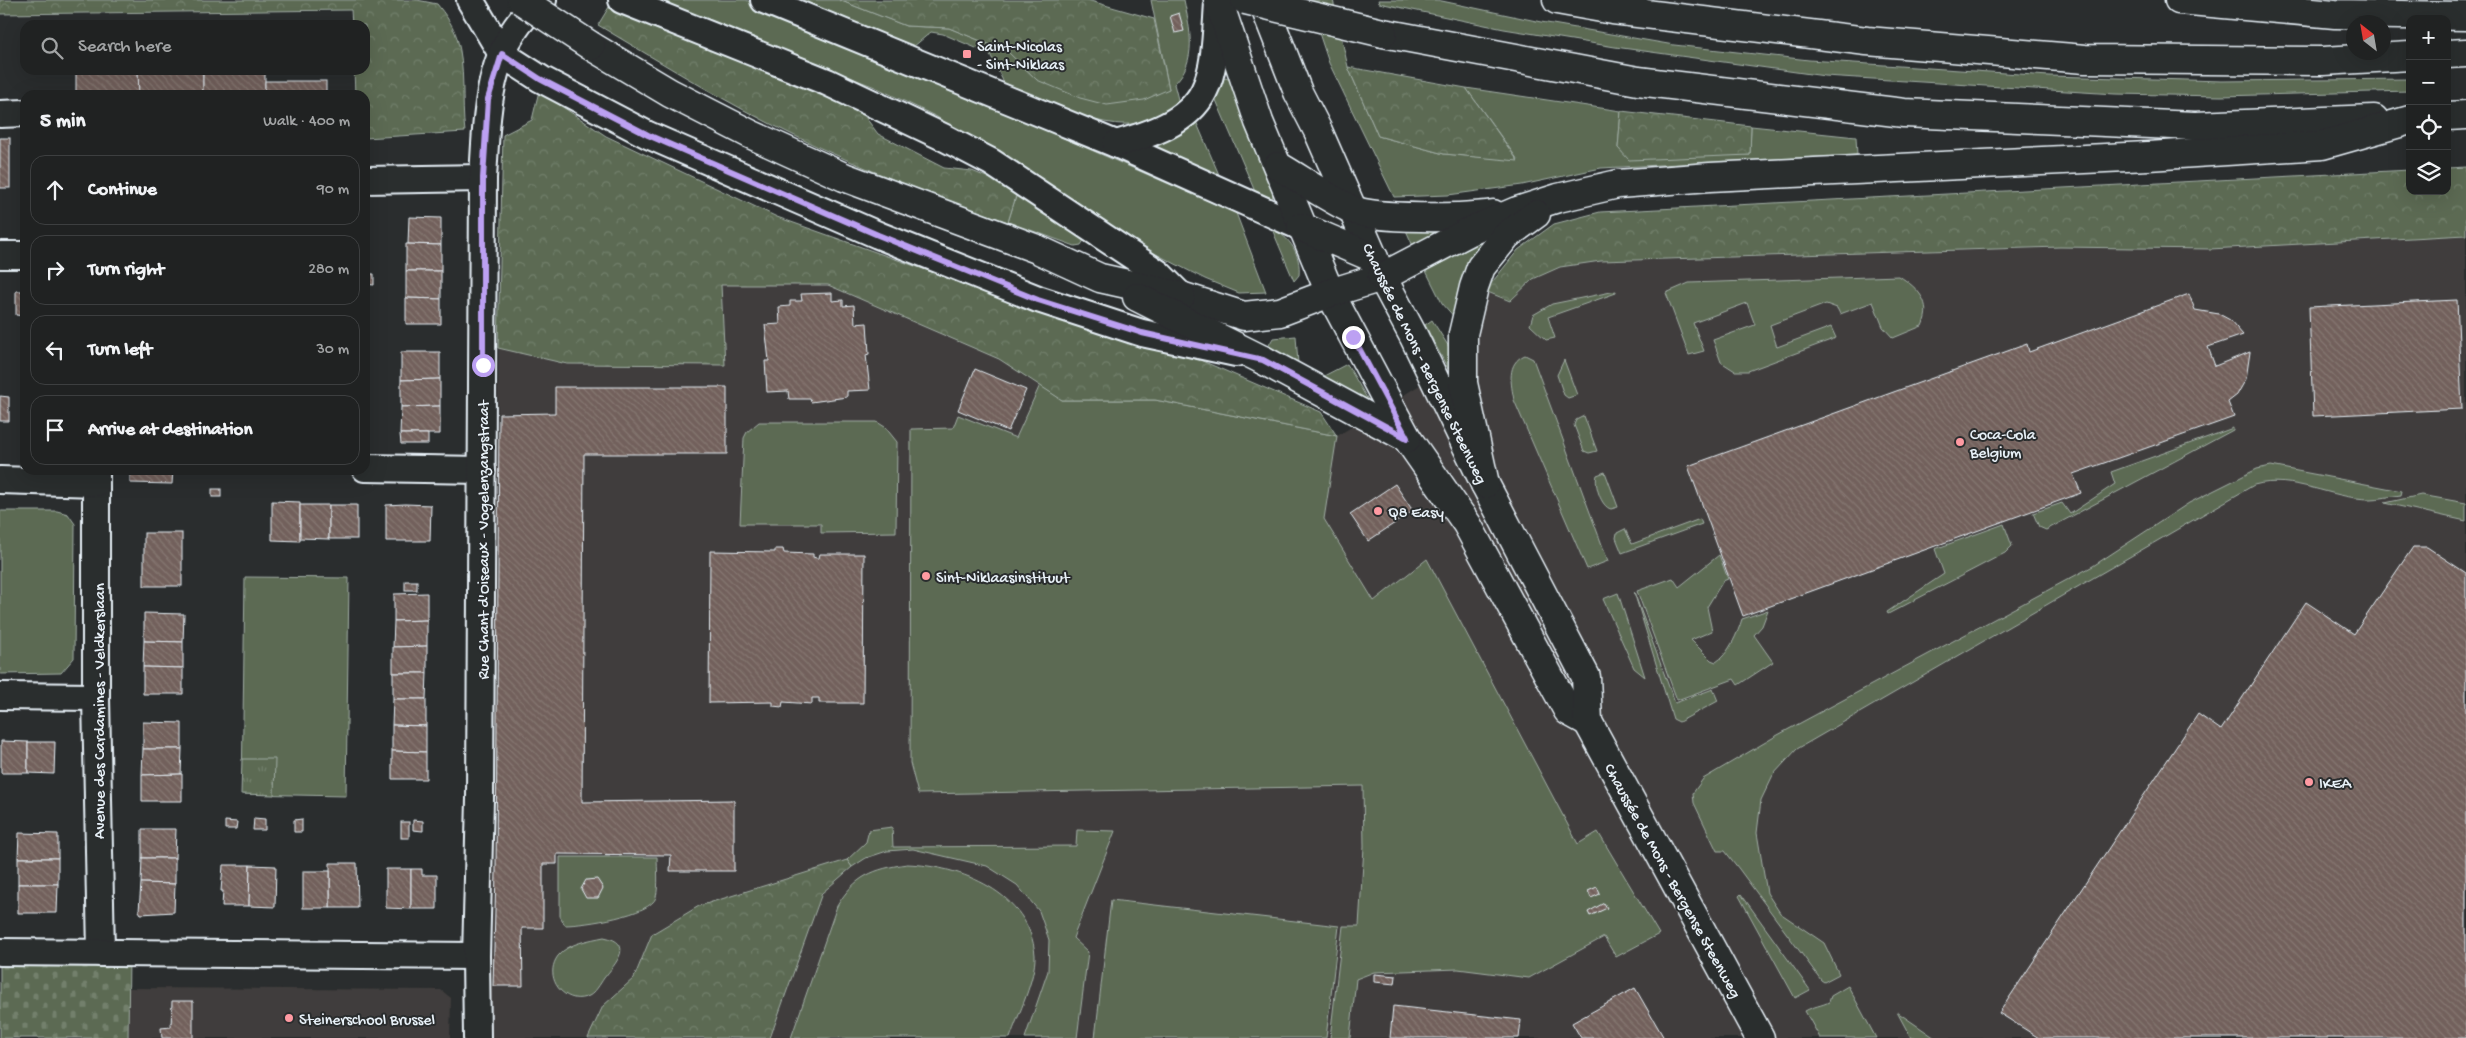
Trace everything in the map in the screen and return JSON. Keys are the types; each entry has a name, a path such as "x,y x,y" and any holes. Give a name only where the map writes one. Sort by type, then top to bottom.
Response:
{"main road":[{"path":"521,0 591,46 670,93 778,147 844,177 1037,248 1263,360 1407,438"},
{"name":"Chaussée de Mons - Bergense Steenweg","path":"1262,0 1298,92 1318,131 1378,267 1485,484 1586,677 1588,722 1760,1038"},
{"path":"1558,0 1613,10 1867,41 2085,59 2323,61 2406,56"},
{"path":"2179,0 2335,14 2466,16"},
{"path":"1227,1 1382,33 1638,81 1904,113 2195,126 2406,119"},
{"name":"Chaussée de Mons - Bergense Steenweg","path":"1227,1 1259,122 1330,293 1407,438 1467,524 1568,711 1588,722"},
{"path":"2451,54 2466,53"},
{"path":"2451,116 2466,115"},
{"path":"1100,278 1182,296 1244,316 1280,312 1330,293 1378,267 1517,211 1558,198 1618,184 1710,176 2148,156 2322,145 2406,120"},
{"path":"1278,166 1353,210 1393,215 1474,217 1517,211"},
{"path":"1485,484 1463,383 1462,346 1469,305 1482,267 1507,235 1558,198"},
{"path":"1301,227 1378,267"}],"street":[{"path":"470,0 502,54 540,79 648,135 886,239 1038,300 1142,333 1263,360"},
{"name":"Rue Chant d'Oiseaux - Vogelenzangstraat","path":"477,1038 476,956 480,799 483,178 488,99 502,54 510,36 520,22 543,0"},
{"path":"622,0 827,82 975,154 1158,273 1182,296"},
{"path":"764,0 1116,144 1301,227"},
{"path":"1116,144 1167,126 1183,115 1204,91 1227,1"},
{"path":"0,114 20,113"},
{"path":"370,180 483,178"},
{"path":"0,255 20,255"},
{"path":"370,468 482,470"},
{"path":"0,480 96,476"},
{"name":"Avenue des Cardamines - Veldkerslaan","path":"96,476 96,697 101,953"},
{"path":"0,696 96,697"},
{"path":"0,952 476,956"}],"shaded area":[{"path":"503,135 876,279 1062,400 1155,400 1337,436 1477,350 1477,307 1484,291 1510,301 1533,279 1560,267 1601,261 2060,247 2210,249 2466,235 2466,1038 489,1038 492,916 494,594"},
{"name":"Steinerschool Brussel","path":"128,988 441,990 451,998 450,1038 126,1038"}],"green space":[{"path":"0,0 417,0 437,4 453,29 460,49 465,132 370,138 370,90 355,90 354,75 370,75 370,20 352,20 351,10 0,14"},
{"path":"648,0 746,0 1236,213 1266,292 1239,293 1205,279 1101,226 937,117 875,87"},
{"path":"797,0 839,0 906,26 949,28 1008,52 1037,80 1169,89 1151,0 1184,0 1190,44 1187,65 1182,75 1174,84 1180,107 1153,121 1134,124 1116,124 1078,115 1006,87 990,54 943,34 931,32 913,47"},
{"path":"839,0 1087,0 1154,19 1169,89 1144,100 1107,105 1080,98 1037,80 1008,52 949,28 906,26"},
{"path":"1308,0 1333,0 1348,67 1378,136 1444,154 1518,160 1466,88 1621,111 1618,148 1750,155 1751,126 1856,137 1857,155 1601,168 1522,185 1448,195 1394,197 1329,63"},
{"path":"1378,0 1437,0 1541,22 1674,45 1809,60 2049,76 2222,81 2406,79 2406,91 2221,96 2115,94 1825,76 1615,47 1504,29 1379,3"},
{"path":"609,7 857,106 878,134 944,168 972,171 1018,190 1008,222 873,171 743,110 598,25"},
{"path":"1348,67 1466,88 1518,161 1444,154 1378,136"},
{"path":"1225,78 1232,80 1247,131 1273,194 1272,199 1256,194 1213,93 1217,83"},
{"path":"539,91 606,136 777,217 1047,313 1193,357 1321,412 1337,436 1155,400 1062,400 999,359 828,285 721,285 725,365 567,364 498,348 503,135 532,120"},
{"path":"1621,111 1751,126 1750,155 1629,160 1618,148"},
{"path":"1195,119 1220,177 1150,148 1152,142"},
{"path":"2466,167 2466,235 2210,249 2060,247 1601,261 1560,267 1533,279 1510,301 1485,291 1518,250 1554,224 1600,212 2406,170 2406,195 2451,195 2451,168"},
{"path":"1018,190 1086,237 1081,245 1075,246 1008,222"},
{"path":"1438,227 1442,231 1413,246 1405,228"},
{"path":"1272,229 1289,242 1296,253 1299,275 1294,281"},
{"path":"1480,243 1483,246 1456,319 1442,303 1426,271"},
{"path":"1899,276 1918,291 1925,303 1925,318 1922,326 1893,338 1883,327 1873,302 1840,314 1837,308 1826,304 1770,325 1777,347 1831,327 1836,338 1748,371 1735,371 1721,362 1713,340 1755,325 1747,303 1693,323 1704,351 1689,355 1666,293 1689,283"},
{"path":"1616,291 1616,293 1548,317 1555,338 1546,340 1530,325 1533,315 1552,304"},
{"path":"1432,320 1454,355 1453,370 1448,369 1425,325"},
{"path":"1296,336 1298,364 1272,350 1269,345 1273,338"},
{"path":"1525,355 1533,359 1608,561 1587,569 1514,400 1511,381 1512,369 1515,363"},
{"path":"1564,360 1577,395 1568,398 1564,395 1557,375"},
{"path":"1347,364 1368,400 1366,404 1322,377"},
{"path":"1040,385 1062,400 1155,400 1337,436 1324,519 1374,601 1427,559 1578,844 1598,832 1659,934 1616,957 1604,937 1529,978 1458,969 1374,972 1356,979 1350,1038 1330,1038 1343,926 1359,926 1364,847 1363,786 918,794 910,763 911,429 953,428 958,415 1016,438"},
{"path":"1584,416 1597,451 1589,453 1584,451 1574,425 1576,420"},
{"path":"759,422 877,422 885,427 897,442 896,532 821,533 821,524 740,524 744,438 747,432"},
{"path":"2233,428 2233,430 2046,530 2039,527 2033,513 2062,503 2070,514 2115,484 2111,472"},
{"path":"2271,466 2402,491 2401,495 2370,499 2356,498 2283,483 2269,482 2254,485 1797,749 1773,775 1761,800 1757,833 1767,893 1780,913 1824,943 1839,974 1824,982 1821,980 1725,851 1717,851 1694,803 1693,793 1703,779 1776,736 2093,566 2189,503 2257,469"},
{"path":"1605,472 1618,507 1611,509 1601,500 1596,479 1597,475"},
{"path":"2421,495 2466,503 2466,521 2385,503"},
{"path":"0,511 57,511 68,514 75,524 74,658 61,673 0,674"},
{"path":"1700,519 1702,524 1622,553 1616,538 1617,533 1625,529 1632,544"},
{"path":"2004,524 2012,546 2005,553 1888,614 1887,612 1944,574 1935,549"},
{"path":"1719,555 1728,579 1723,581 1707,607 1712,631 1691,640 1711,660 1716,662 1725,654 1735,637 1742,619 1768,610 1762,626 1754,635 1773,662 1738,685 1734,679 1677,700 1637,591 1673,578 1679,587"},
{"path":"245,577 349,578 346,796 242,794"},
{"path":"1634,592 1675,703 1713,689 1718,701 1679,722 1673,719"},
{"path":"1618,593 1645,677 1634,668 1603,599"},
{"path":"242,759 275,759 274,795 241,794"},
{"path":"892,827 893,847 1076,846 1077,830 1115,831 1073,938 1088,952 1077,1038 1025,1038 1048,971 1049,940 1039,911 1017,885 987,866 913,849 887,851 866,858 852,867 847,860 866,842 869,830"},
{"path":"560,857 657,857 658,882 656,897 652,903 643,909 630,914 601,921 565,925 560,916"},
{"path":"847,860 852,867 822,893 770,1038 588,1038 603,1006 634,978 652,934 699,906"},
{"path":"907,864 949,870 969,877 989,887 1006,899 1020,914 1030,933 1035,964 1030,985 1010,1038 791,1038 837,906 851,887 866,876 884,868"},
{"path":"1741,894 1810,990 1795,998 1739,896"},
{"path":"1111,900 1339,926 1326,1038 1095,1038"},
{"path":"604,937 619,944 621,949 617,960 597,988 589,996 580,998 568,996 562,992 555,982 553,975 553,969 558,956 573,945"},
{"path":"0,956 129,956 128,1038 0,1038"},
{"path":"1848,986 1876,1038 1820,1038 1805,1011 1829,1002 1831,996"},
{"path":"1897,1012 1935,1038 1911,1038"}],"building":[{"path":"1179,13 1184,31 1175,33 1170,16"},
{"path":"76,75 138,75 139,90 76,90"},
{"path":"138,75 203,75 203,90 139,90"},
{"path":"203,75 265,75 265,90 203,90"},
{"path":"265,81 326,81 326,90 265,90"},
{"path":"0,138 10,138 10,188 0,188"},
{"path":"409,217 441,218 441,245 408,244"},
{"path":"406,244 441,245 441,271 406,271"},
{"path":"406,271 441,271 441,299 406,298"},
{"path":"370,274 374,274 374,285 370,285"},
{"path":"16,291 20,291 20,315 16,315"},
{"path":"832,293 832,301 843,300 843,306 854,305 855,324 867,323 869,354 866,355 870,390 847,391 847,397 811,402 810,399 789,399 788,391 767,392 765,361 769,361 765,325 780,324 779,307 790,306 790,301 802,301 801,294"},
{"name":"Coca-Cola Belgium","path":"2189,294 2195,310 2219,314 2230,320 2243,335 2208,347 2215,366 2250,352 2246,379 2237,395 2228,402 2234,417 2073,474 2081,493 1743,616 1688,466 2027,344 2029,352"},
{"path":"406,298 441,299 441,324 406,324"},
{"path":"2457,300 2462,409 2313,416 2309,307"},
{"path":"401,352 440,352 440,379 401,380"},
{"path":"975,369 1026,390 1008,431 958,410"},
{"path":"440,379 440,406 401,407 401,380"},
{"path":"555,387 727,387 727,454 584,454 582,802 734,800 734,871 670,871 671,855 557,854 557,864 543,864 543,928 522,928 523,986 493,986 496,873 499,414 555,413"},
{"path":"0,396 9,397 9,421 0,421"},
{"path":"440,406 440,434 400,434 401,407"},
{"path":"400,434 428,434 428,444 401,444"},
{"path":"130,475 173,475 172,484 130,483"},
{"path":"1395,484 1413,511 1368,541 1350,514"},
{"path":"212,489 221,489 221,497 212,497"},
{"path":"272,501 300,502 300,541 272,540"},
{"path":"300,505 329,505 329,539 300,538"},
{"path":"329,505 357,505 357,539 329,539"},
{"path":"386,505 431,505 430,541 386,541"},
{"path":"144,533 182,533 182,586 144,586"},
{"name":"IKEA","path":"2413,547 2427,547 2466,573 2466,1038 2039,1038 1999,1013 2198,714 2221,730 2306,602 2354,634"},
{"path":"775,549 783,549 784,553 813,554 813,557 816,558 819,558 820,554 864,554 863,703 819,703 819,698 812,698 812,704 783,702 782,707 773,706 773,702 709,703 710,551 775,552"},
{"path":"405,581 417,581 417,590 405,590"},
{"path":"427,593 427,620 394,621 394,594"},
{"path":"144,613 184,614 183,642 144,641"},
{"path":"427,620 427,646 393,647 394,621"},
{"path":"144,641 183,642 183,668 143,667"},
{"path":"427,646 427,673 393,673 393,647"},
{"path":"143,667 183,668 183,694 143,694"},
{"path":"393,673 427,673 426,699 393,699"},
{"path":"393,699 426,699 426,726 392,725"},
{"path":"143,722 182,723 182,749 143,749"},
{"path":"392,725 426,726 426,752 392,751"},
{"path":"1,741 28,742 28,773 1,773"},
{"path":"28,742 55,742 54,774 28,773"},
{"path":"143,749 182,749 181,774 142,775"},
{"path":"392,751 426,752 426,779 392,779"},
{"path":"182,774 182,801 142,801 142,775"},
{"path":"254,818 265,819 265,830 253,830"},
{"path":"302,819 302,832 294,832 294,820"},
{"path":"413,820 423,821 423,831 413,830"},
{"path":"225,821 237,822 236,829 225,829"},
{"path":"401,822 409,822 409,838 401,838"},
{"path":"142,829 176,829 175,858 142,858"},
{"path":"19,833 58,834 58,858 18,858"},
{"path":"18,858 58,858 58,884 18,884"},
{"path":"142,858 175,858 175,884 141,883"},
{"path":"330,863 357,863 358,908 330,908"},
{"path":"223,865 250,865 249,906 222,906"},
{"path":"250,865 276,866 275,907 249,906"},
{"path":"386,869 411,869 411,909 386,908"},
{"path":"411,869 422,869 422,875 437,875 437,909 411,909"},
{"path":"303,871 330,871 330,908 303,908"},
{"path":"597,879 603,888 598,898 586,898 581,889 586,880"},
{"path":"141,883 175,884 174,912 141,914 139,911"},
{"path":"18,884 58,884 57,913 18,913"},
{"path":"1597,887 1600,894 1591,898 1588,891"},
{"path":"1604,903 1607,908 1590,916 1588,912"},
{"path":"1374,974 1396,976 1395,984 1374,982"},
{"path":"1635,988 1664,1038 1581,1038 1572,1023"},
{"path":"172,1001 193,1001 193,1038 162,1038 161,1028 171,1027"},
{"path":"1393,1006 1521,1020 1519,1038 1390,1038"}],"place":[{"name":"Saint-Nicolas - Sint-Niklaas","path":"967,54"},
{"name":"Coca-Cola Belgium","path":"1960,442"},
{"name":"Q8 Easy","path":"1378,511"},
{"name":"Sint-Niklaasinstituut","path":"926,576"},
{"name":"IKEA","path":"2309,782"},
{"name":"Steinerschool Brussel","path":"289,1018"}],"route":[{"path":"483,365 483,178 488,99 502,54 540,79 648,135 878,235 1038,300 1142,333 1263,360 1352,407 1384,428 1407,438 1353,337"}]}
